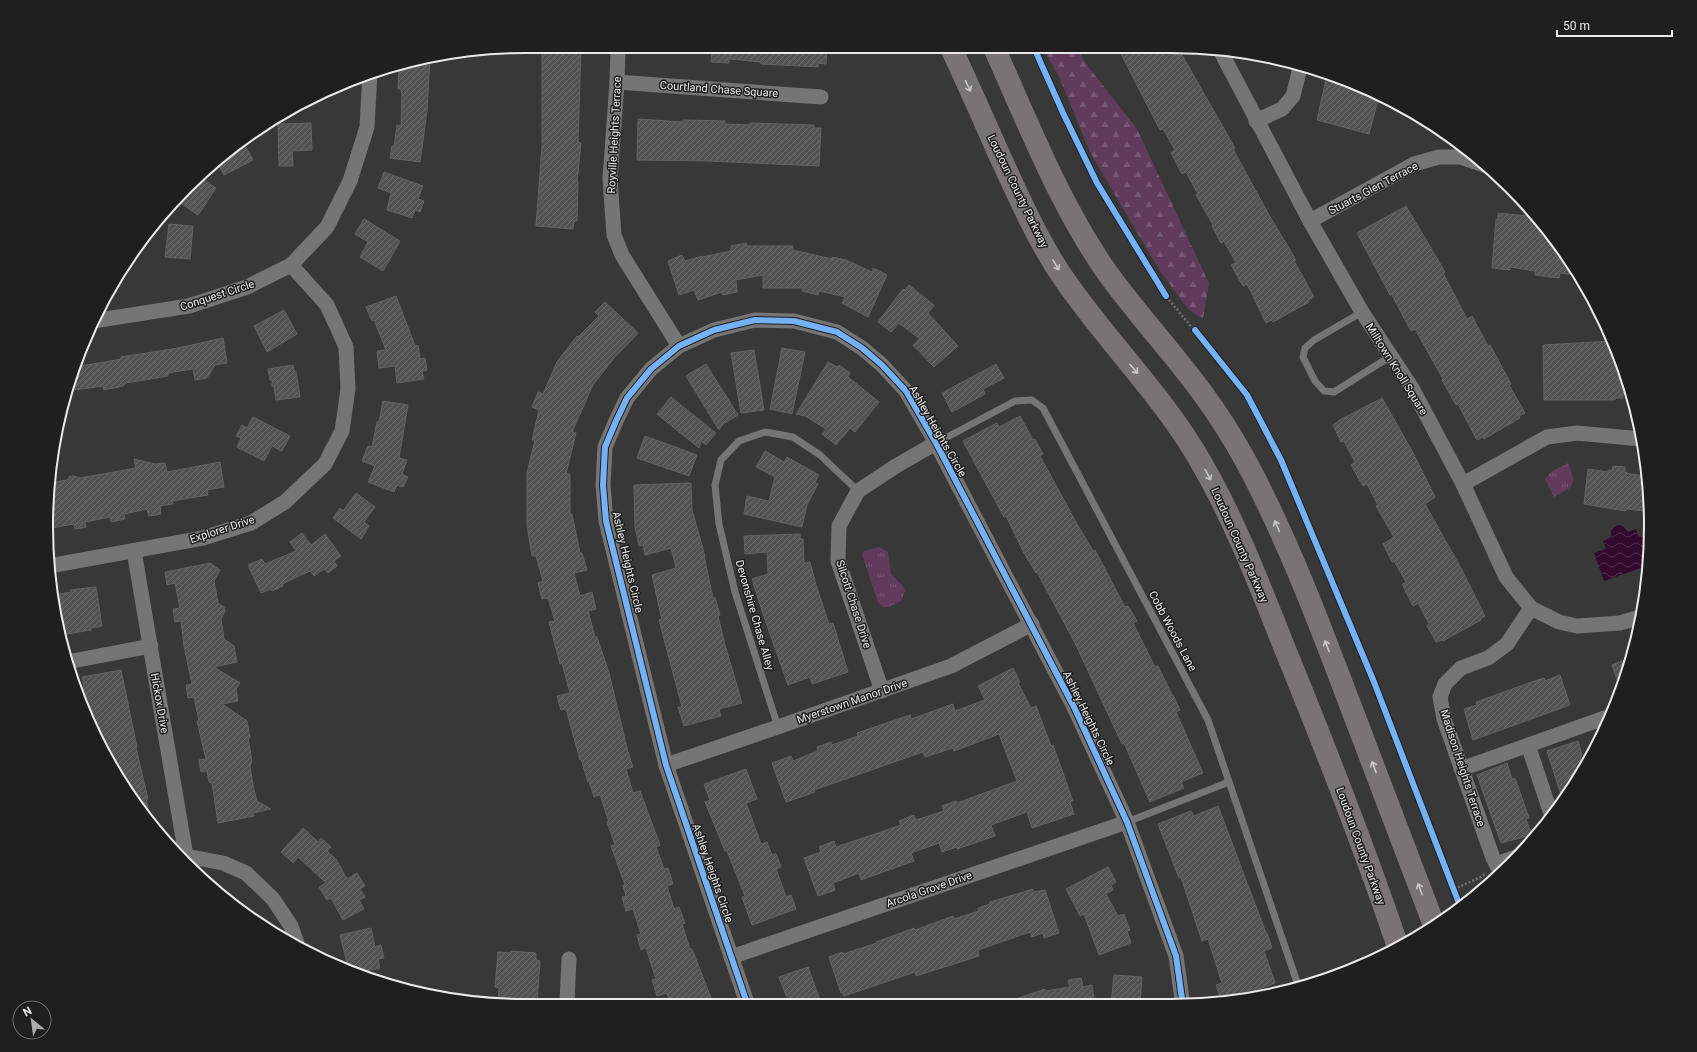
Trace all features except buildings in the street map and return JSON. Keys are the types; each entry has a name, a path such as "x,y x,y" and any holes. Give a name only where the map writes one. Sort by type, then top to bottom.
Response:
{"main road":[{"name":"Loudoun County Parkway","path":"953,53 1018,196 1039,237 1060,272 1099,327 1142,378 1185,437 1202,464 1232,520 1329,756 1396,942"},
{"path":"997,53 1057,187 1084,236 1106,270 1132,305 1201,390 1249,467 1276,523 1321,630 1432,920"}],"street":[{"name":"Royville Heights Terrace","path":"618,53 610,179 614,235 622,255 680,346"},
{"name":"Milltown Knoll Square","path":"1223,56 1310,221 1362,312 1412,388 1463,484 1506,577 1531,608 1559,622 1577,626 1620,623 1635,619"},
{"path":"1256,121 1282,109 1293,96 1299,71"},
{"name":"Conquest Circle","path":"101,320 190,306 248,287 291,265 327,227 350,181 367,127 370,80"},
{"name":"Courtland Chase Square","path":"617,82 821,96"},
{"name":"Stuarts Glen Terrace","path":"1310,221 1414,164 1439,157 1460,157 1471,161"},
{"name":"Explorer Drive","path":"55,565 203,538 251,522 285,502 325,464 342,431 348,389 346,347 327,305 291,265"},
{"name":"Ashley Heights Circle","path":"746,999 666,765 606,521 603,485 605,447 627,398 651,369 680,346 714,330 755,320 794,321 837,332 862,348 882,365 906,391 936,443 1032,624 1074,707 1127,822 1176,956 1182,999"},
{"path":"1463,484 1547,437 1577,433 1636,439"},
{"name":"Silcott Chase Drive","path":"882,691 838,561 839,526 858,491 896,466 936,443"},
{"name":"Hickox Drive","path":"134,551 151,646 181,849"},
{"name":"Madison Heights Terrace","path":"1498,867 1444,720 1440,697 1445,684 1461,668 1488,658 1507,644 1531,608"},
{"name":"Myerstown Manor Drive","path":"666,765 951,666 1032,624"},
{"path":"73,661 151,646"},
{"path":"1461,769 1528,745 1600,724"},
{"path":"1528,745 1549,809"},
{"name":"Arcola Grove Drive","path":"731,957 1127,822"},
{"path":"189,857 223,863 246,873 273,899 291,926 296,939"},
{"path":"567,999 568,959"}],"lane":[{"path":"1362,312 1314,340 1305,348 1304,357 1315,380 1324,391 1334,392 1391,356"},
{"name":"Cobb Woods Lane","path":"936,443 1015,401 1032,400 1043,408 1208,720 1297,982"},
{"name":"Devonshire Chase Alley","path":"778,727 735,592 719,524 715,485 721,460 739,441 765,432 793,437 820,454 858,491"},
{"path":"1127,822 1229,782"}],"path":[{"path":"1036,53 1063,113 1097,183 1166,296 1248,395 1281,460 1374,682 1458,901"},
{"path":"1454,889 1496,869"}],"green space":[{"path":"1046,53 1080,53 1083,60 1137,129 1209,283 1203,319 1188,309 1160,271 1090,152 1060,79"},
{"path":"1568,463 1574,480 1570,488 1554,497 1545,479 1552,471"},
{"path":"879,547 888,552 891,574 903,586 905,591 901,601 889,607 883,607 878,603 862,554 864,551"}],"water":[{"path":"1619,525 1624,527 1628,532 1636,529 1639,537 1644,535 1642,567 1604,581 1594,553 1606,549 1603,541 1611,537 1611,531 1614,527"}],"cycle path":[{"path":"1036,53 1063,113 1097,183 1166,296"},
{"path":"746,999 666,765 606,521 603,485 605,447 627,398 651,369 679,346 714,330 755,320 794,321 837,332 862,348 882,365 906,391 936,443 1074,707 1127,822 1176,956 1182,999"},
{"path":"1195,330 1247,395 1281,460 1374,682 1458,902"}]}
